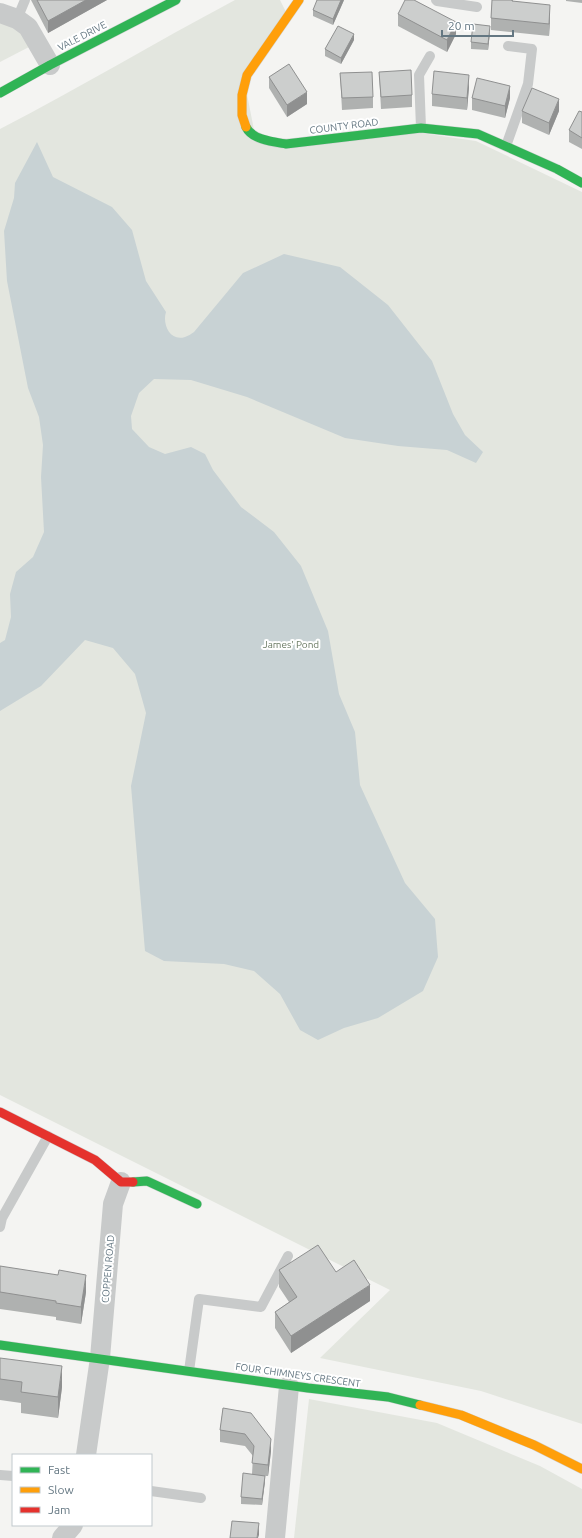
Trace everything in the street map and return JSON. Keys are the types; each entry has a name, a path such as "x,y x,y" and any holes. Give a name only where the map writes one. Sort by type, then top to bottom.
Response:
{"street":[{"name":"VALE DRIVE","path":"0,93 50,65 176,0"},
{"name":"COUNTY ROAD","path":"299,0 247,75 242,95 242,115 247,130 268,141 286,144 421,128 478,134 557,169 582,183"},
{"path":"8,16 28,27 50,65"},
{"path":"0,1112 95,1160 121,1182 147,1181 197,1204"},
{"name":"COPPEN ROAD","path":"86,1454 100,1358 113,1204 121,1182"},
{"name":"FOUR CHIMNEYS CRESCENT","path":"0,1345 289,1386 388,1397 461,1415 534,1445 582,1469"},
{"path":"275,1538 289,1386"},
{"path":"62,1538 72,1526"}],"lane":[{"path":"8,16 25,0"},
{"path":"436,0 477,7"},
{"path":"506,146 528,84 532,49 508,46"},
{"path":"421,128 419,76 430,56"},
{"path":"0,1227 2,1218 48,1136"},
{"path":"189,1371 199,1299 261,1307 288,1256"},
{"path":"0,1475 12,1476"},
{"path":"152,1491 200,1498"}],"green space":[{"name":"James' Pond","path":"235,0 280,0 286,12 243,74 256,140 421,133 476,141 582,192 582,1424 481,1391 320,1358 390,1290 0,1095 0,129"},
{"path":"0,22 19,29 29,47 0,62"},
{"path":"309,1399 437,1423 540,1466 582,1489 582,1538 294,1538"}],"shaded area":[{"name":"James' Pond","path":"37,142 53,177 112,207 132,230 146,281 166,312 166,327 175,337 186,337 194,332 243,273 284,254 340,267 388,305 432,361 453,414 465,435 483,452 476,463 447,450 398,446 345,438 247,397 191,380 154,379 139,393 131,416 132,429 149,447 165,454 191,447 205,454 213,470 241,507 274,532 301,566 328,631 339,694 355,732 360,785 405,883 435,919 438,957 423,991 378,1018 344,1028 318,1040 300,1030 280,994 254,971 224,964 164,961 145,951 131,786 146,713 135,674 113,648 85,640 41,686 0,711 0,643 5,640 11,617 10,594 16,572 33,557 44,532 41,477 43,445 39,417 28,388 7,281 4,231 14,198 15,183"}],"building":[{"path":"37,0 86,0 48,21"},
{"path":"317,0 341,0 333,19 313,10"},
{"path":"405,0 414,0 456,22 447,40 398,14"},
{"path":"492,0 512,0 550,5 549,24 491,18"},
{"path":"473,24 490,26 488,44 471,42"},
{"path":"338,26 354,34 341,58 325,49"},
{"path":"289,64 307,92 287,105 269,77"},
{"path":"411,70 412,95 381,97 379,72"},
{"path":"434,71 469,75 467,98 432,94"},
{"path":"372,72 373,97 342,98 340,73"},
{"path":"477,78 510,86 505,106 472,98"},
{"path":"532,88 559,99 549,123 522,111"},
{"path":"579,111 582,112 582,138 569,130"},
{"path":"318,1245 336,1272 354,1260 370,1285 291,1336 275,1312 297,1297 279,1270"},
{"path":"0,1266 58,1275 59,1270 86,1275 81,1307 56,1303 56,1301 0,1292"},
{"path":"0,1358 62,1366 58,1397 21,1392 22,1382 0,1379"},
{"path":"223,1408 251,1413 271,1439 268,1465 252,1463 254,1446 245,1434 220,1430"},
{"path":"243,1473 265,1476 262,1499 241,1497"},
{"path":"232,1521 259,1523 257,1538 230,1538"}],"traffic: fast":[{"path":"0,93 50,65 176,0"},
{"path":"246,127 258,138 286,144 421,128 478,134 557,169 582,183"},
{"path":"133,1182 147,1181 197,1204"},
{"path":"0,1345 308,1388 388,1397 420,1405"}],"traffic: slow":[{"path":"246,127 242,115 242,95 247,75 299,0"},
{"path":"420,1405 461,1415 534,1445 582,1469"}],"traffic: jam":[{"path":"0,1112 95,1160 121,1182 133,1182"}]}
